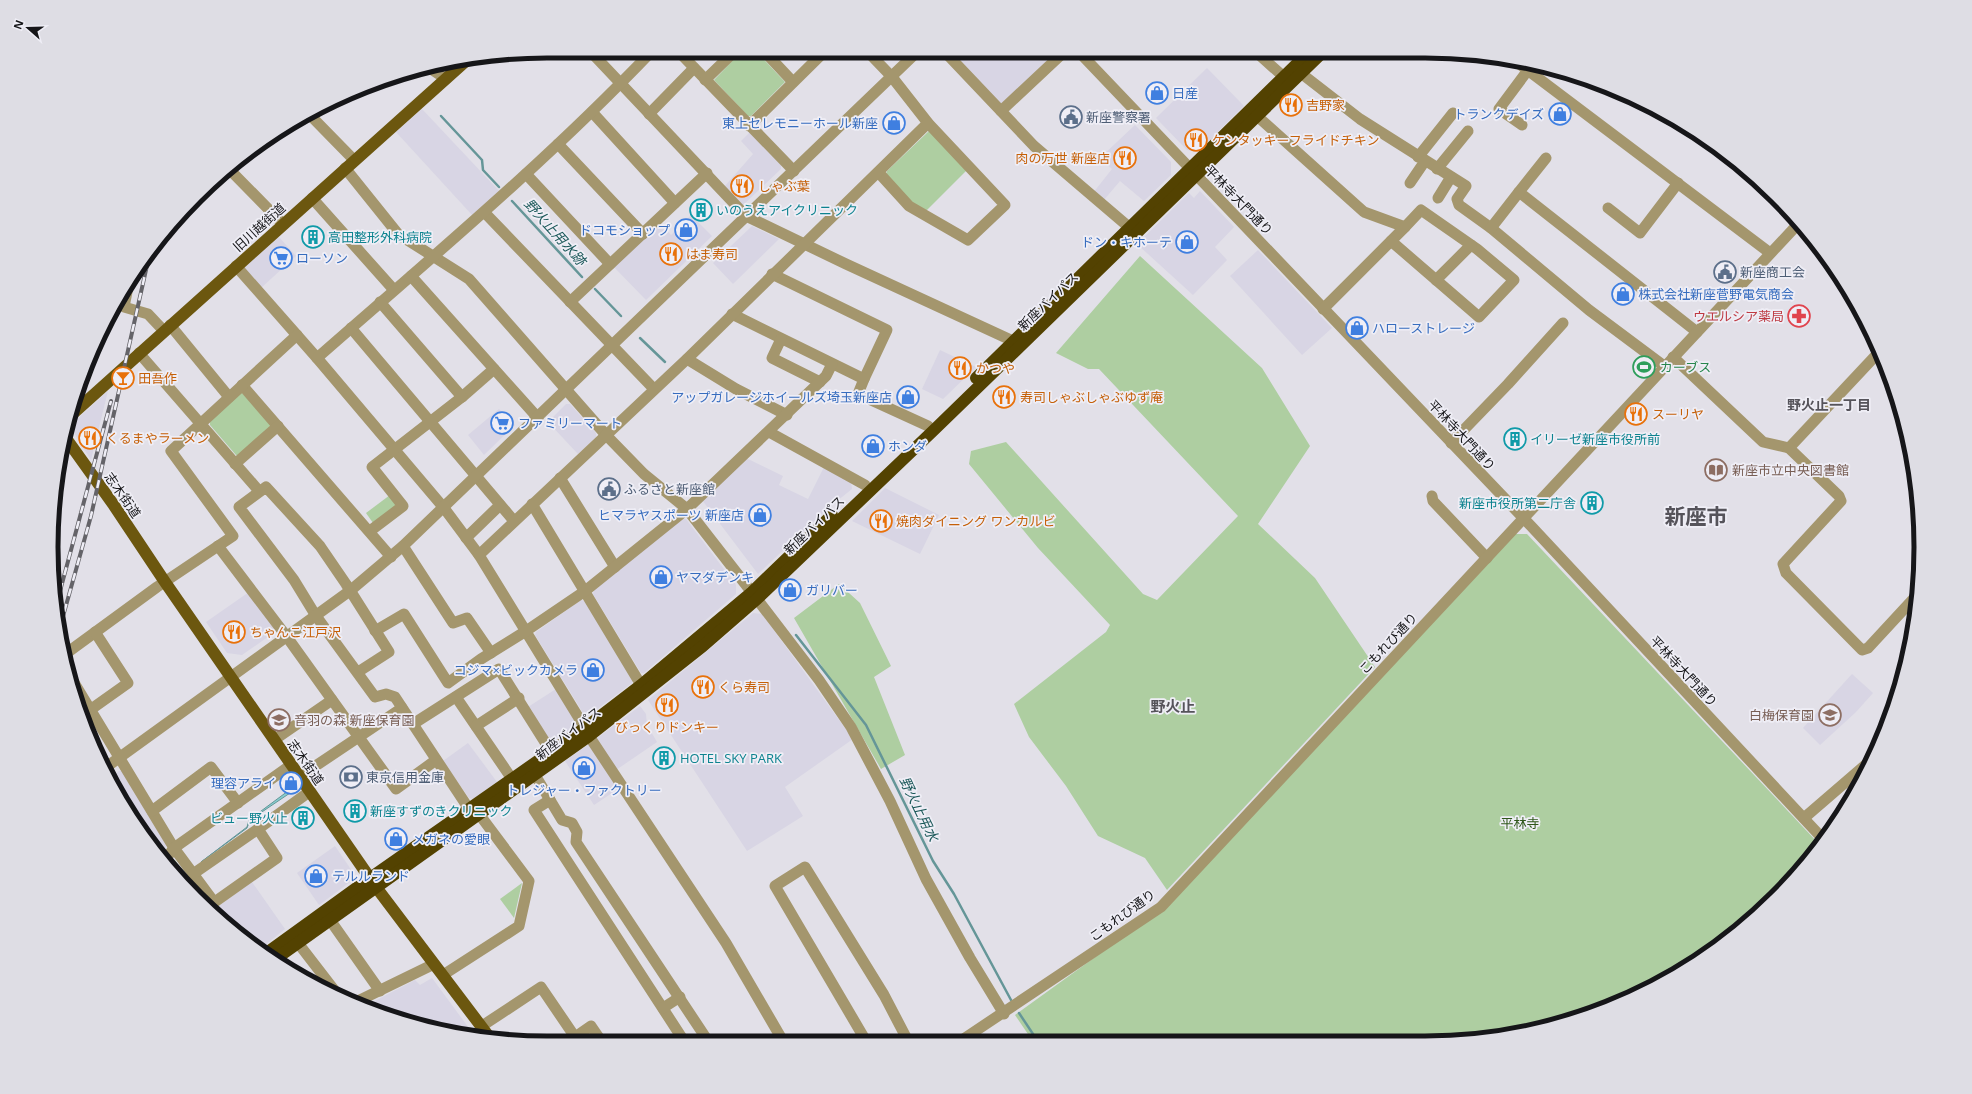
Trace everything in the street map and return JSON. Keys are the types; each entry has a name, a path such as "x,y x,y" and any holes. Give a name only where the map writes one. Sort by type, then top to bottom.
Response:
{"highway":[{"name":"新座バイパス","path":"270,951 373,883 474,811 512,779 554,756 687,659 1193,172 1284,76 1304,58"},
{"name":"新座バイパス","path":"587,732 641,685 754,595 1130,228 1257,116 1317,58"},
{"name":"新座バイパス","path":"474,811 535,775 554,756"},
{"name":"新座バイパス","path":"279,956 330,920 373,883"}],"main road":[{"name":"旧川越街道","path":"79,408 349,164 461,66"},
{"name":"志木街道","path":"69,443 113,504 230,677 373,883 486,1032"}],"street":[{"path":"596,58 746,216 1013,341"},
{"path":"317,358 380,302 485,213 592,112 645,58"},
{"path":"685,58 794,171"},
{"path":"705,80 728,58"},
{"path":"771,58 793,82"},
{"path":"749,126 818,58"},
{"path":"874,58 892,77 928,123 1005,205 968,240 909,206 879,172"},
{"path":"109,765 316,616 351,590 391,557 478,476 911,58"},
{"path":"950,58 1034,146 1130,228"},
{"path":"1001,111 1058,58"},
{"name":"平林寺大門通り","path":"1085,58 1524,519 1820,835"},
{"path":"1263,58 1284,76"},
{"path":"649,114 694,68"},
{"path":"1522,125 1499,109 1528,70 1770,253"},
{"path":"435,71 446,79"},
{"path":"1302,74 1360,119 1466,186 1458,199 1459,205 1491,228 1589,310 1664,366"},
{"path":"592,112 675,203"},
{"path":"1410,184 1422,159 1453,113"},
{"path":"1257,116 1364,212 1404,227"},
{"path":"312,118 349,164 398,234 469,280 606,435 644,474 687,509 754,595 819,680 851,727 890,801 926,879 970,958 1004,1014"},
{"path":"479,555 686,359 928,123"},
{"path":"1437,169 1468,131"},
{"path":"558,144 643,234"},
{"path":"1491,228 1546,158"},
{"path":"233,172 283,224"},
{"path":"570,302 706,173"},
{"path":"526,174 610,264"},
{"path":"1438,198 1451,177"},
{"path":"1608,208 1640,233 1678,183"},
{"path":"1519,192 1697,332"},
{"path":"312,198 394,290"},
{"path":"1324,309 1390,241 1421,210 1471,245 1514,280 1479,317 1390,241"},
{"path":"485,213 654,389"},
{"name":"こもれび通り","path":"968,1036 1004,1014 1161,907 1524,519 1672,357 1770,253 1796,228"},
{"path":"1436,280 1471,245"},
{"path":"236,266 317,358 444,508 479,555 587,732 726,943 780,1036"},
{"path":"772,274 887,330 858,394 928,426"},
{"path":"411,276 538,418"},
{"path":"126,299 124,307 148,314 167,328 229,397"},
{"path":"380,302 462,397"},
{"path":"732,314 864,379"},
{"path":"1451,443 1508,384 1563,323"},
{"path":"351,328 478,476 514,521"},
{"path":"69,651 165,582 233,536 171,451 297,335"},
{"path":"781,339 772,358 820,382"},
{"path":"139,353 259,491"},
{"path":"1789,448 1875,356"},
{"path":"1672,357 1763,442 1789,448 1839,496 1841,501 1783,564 1786,573 1862,650 1868,648 1911,602"},
{"path":"686,359 736,389 787,414"},
{"path":"375,631 404,614 448,683 490,653 526,631 585,591 687,509 826,376 832,364"},
{"path":"370,530 403,506 372,467 462,397 494,370"},
{"path":"242,386 370,530 391,557"},
{"path":"235,464 278,426"},
{"path":"768,432 865,485"},
{"path":"560,478 615,567"},
{"path":"358,672 389,652 351,590 320,546 266,487 239,507 294,580 316,616 375,697 386,694 395,697 436,760 529,881 520,926 443,975"},
{"path":"1432,496 1433,501 1487,558"},
{"path":"532,504 641,685"},
{"path":"466,538 500,505"},
{"path":"218,546 287,637 396,789 436,760"},
{"path":"403,546 453,624 467,618 490,653"},
{"path":"90,710 128,683 95,632"},
{"path":"413,724 499,669 519,698 554,756"},
{"path":"82,696 174,848 193,874 209,900"},
{"path":"456,697 512,779"},
{"path":"476,726 519,698"},
{"path":"274,740 332,700"},
{"path":"299,777 402,708"},
{"path":"168,856 174,848 291,765"},
{"path":"152,810 211,767 238,803"},
{"path":"1804,818 1861,769"},
{"path":"535,775 562,820 572,823 577,832 576,842 705,1036"},
{"path":"193,874 309,792"},
{"path":"550,800 534,810 681,1036"},
{"path":"212,903 277,858 258,829"},
{"path":"863,1036 775,886 805,867 884,995 905,1036"},
{"path":"330,920 380,991"},
{"path":"298,943 331,986"},
{"path":"361,999 434,964"},
{"path":"482,1026 541,987 570,1036"},
{"path":"663,1008 680,997"},
{"path":"577,1036 591,1026 598,1036"}],"shaded area":[{"path":"955,58 1053,58 1003,105 999,105"},
{"path":"1207,68 1244,106 1197,152 1187,150 1156,118"},
{"path":"422,109 500,192 473,216 396,132"},
{"path":"1135,125 1171,162 1171,175 1144,201 1120,181 1103,201 1093,193 1112,169 1100,158"},
{"path":"750,132 781,165 781,169 742,206 724,187 753,154 741,141"},
{"name":"ドン・キホーテ","path":"1200,191 1234,227 1215,247 1227,260 1193,295 1137,244 1189,193 1194,198"},
{"path":"691,215 712,236 646,300 613,266 659,222 671,235"},
{"path":"752,226 779,239 733,284 713,263"},
{"path":"279,237 296,256 261,288 245,271 245,267"},
{"path":"1258,250 1332,328 1302,355 1230,276"},
{"path":"940,350 976,367 943,399 922,389"},
{"path":"108,391 91,460 74,433 75,421"},
{"path":"566,404 570,404 596,433 596,437 578,454 548,422"},
{"path":"499,409 515,425 484,455 468,435"},
{"path":"746,458 783,476 779,485 808,499 824,467 851,481 852,489 827,509 758,574 702,500"},
{"path":"885,488 939,515 920,554 852,521"},
{"path":"682,519 686,519 736,585 736,594 644,673 641,673 593,594 594,590"},
{"path":"249,592 276,628 275,632 242,655 227,653 206,622"},
{"name":"コジマ×ビックカメラ","path":"581,600 585,601 633,679 632,683 588,716 585,716 535,635 536,632"},
{"path":"753,613 762,614 853,739 785,787 803,816 747,851 648,700"},
{"path":"1852,674 1873,693 1856,712 1820,745 1803,728"},
{"path":"556,689 577,721 576,726 554,741 550,740 528,707"},
{"path":"640,706 646,714 647,725 657,742 616,770 596,739"},
{"path":"592,742 621,787 594,805 565,761"},
{"path":"468,743 497,782 473,799 469,798 443,761"},
{"path":"119,771 122,771 166,845 164,851 140,819 115,775"},
{"path":"335,846 352,871 350,882 319,905 297,873"},
{"path":"252,882 285,929 264,946 217,907"},
{"path":"432,978 470,1030 420,1019 371,1003 415,980 420,985"}],"green space":[{"path":"735,58 763,58 785,82 751,116 748,116 714,80"},
{"path":"929,131 968,169 926,211 911,203 886,174 887,171"},
{"path":"1140,256 1262,368 1310,446 1258,524 1315,578 1375,667 1167,890 1145,858 1098,836 1066,786 1029,737 1014,704 1106,632 1110,625 1038,548 969,464 971,451 1006,442 1143,594 1157,600 1238,516 1099,369 1088,369 1056,353"},
{"path":"240,391 274,425 239,456 236,455 210,425 210,422"},
{"path":"390,495 396,503 396,507 373,523 366,513"},
{"name":"平林寺","path":"1515,534 1527,534 1816,841 1771,893 1723,935 1697,954 1641,986 1612,999 1582,1010 1520,1027 1489,1032 1425,1036 1029,1036 1015,1015 1170,903"},
{"path":"839,584 860,603 891,666 874,677 905,755 881,769 794,618"},
{"path":"172,860 175,860 187,878"},
{"path":"522,883 514,918 500,899"}],"water":[{"path":"288,791 290,793 250,820 247,828 201,862 247,827 249,820"}],"waterway":[{"name":"野火止用水跡","path":"441,116 482,160 483,170 499,187"},
{"name":"野火止用水跡","path":"512,201 582,277"},
{"name":"野火止用水跡","path":"595,289 621,316"},
{"name":"野火止用水跡","path":"640,338 665,362"},
{"name":"野火止用水","path":"796,635 866,725 933,861 954,894 1011,1000"},
{"name":"野火止用水","path":"1019,1013 1034,1036"}],"railway":[{"path":"63,617 91,516 147,265"},
{"path":"60,591 111,401"}],"place":[{"name":"日産","path":"1157,93"},
{"name":"吉野家","path":"1291,105"},
{"name":"トランクデイズ","path":"1560,114"},
{"name":"新座警察署","path":"1071,117"},
{"name":"東上セレモニーホール新座","path":"894,123"},
{"name":"ケンタッキーフライドチキン","path":"1196,140"},
{"name":"肉の万世 新座店","path":"1125,158"},
{"name":"しゃぶ葉","path":"742,186"},
{"name":"いのうえアイクリニック","path":"701,210"},
{"name":"ドコモショップ","path":"686,230"},
{"name":"高田整形外科病院","path":"313,237"},
{"name":"ドン・キホーテ","path":"1187,242"},
{"name":"はま寿司","path":"671,254"},
{"name":"ローソン","path":"281,258"},
{"name":"新座商工会","path":"1725,272"},
{"name":"株式会社新座菅野電気商会","path":"1623,294"},
{"name":"ウエルシア薬局","path":"1799,316"},
{"name":"ハローストレージ","path":"1357,328"},
{"name":"カーブス","path":"1644,367"},
{"name":"かつや","path":"960,368"},
{"name":"田吾作","path":"123,378"},
{"name":"アップガレージホイールズ埼玉新座店","path":"908,397"},
{"name":"寿司しゃぶしゃぶゆず庵","path":"1004,397"},
{"name":"スーリヤ","path":"1636,414"},
{"name":"ファミリーマート","path":"502,423"},
{"name":"くるまやラーメン","path":"90,438"},
{"name":"イリーゼ新座市役所前","path":"1515,439"},
{"name":"ホンダ","path":"873,446"},
{"name":"新座市立中央図書館","path":"1716,470"},
{"name":"ふるさと新座館","path":"609,489"},
{"name":"新座市役所第二庁舎","path":"1592,503"},
{"name":"ヒマラヤスポーツ 新座店","path":"760,515"},
{"name":"焼肉ダイニング ワンカルビ","path":"881,521"},
{"name":"ヤマダデンキ","path":"661,577"},
{"name":"ガリバー","path":"790,590"},
{"name":"ちゃんこ江戸沢","path":"234,632"},
{"name":"コジマ×ビックカメラ","path":"593,670"},
{"name":"くら寿司","path":"703,687"},
{"name":"びっくりドンキー","path":"667,705"},
{"name":"白梅保育園","path":"1830,715"},
{"name":"音羽の森 新座保育園","path":"279,720"},
{"name":"HOTEL SKY PARK","path":"664,758"},
{"name":"トレジャー・ファクトリー","path":"584,768"},
{"name":"東京信用金庫","path":"351,777"},
{"name":"理容アライ","path":"291,783"},
{"name":"新座すずのきクリニック","path":"355,811"},
{"name":"ビュー野火止","path":"303,818"},
{"name":"メガネの愛眼","path":"396,839"},
{"name":"テルルランド","path":"316,876"}],"district":[{"name":"野火止一丁目","path":"1829,405"},
{"name":"新座市","path":"1696,517"},
{"name":"野火止","path":"1173,707"}]}
